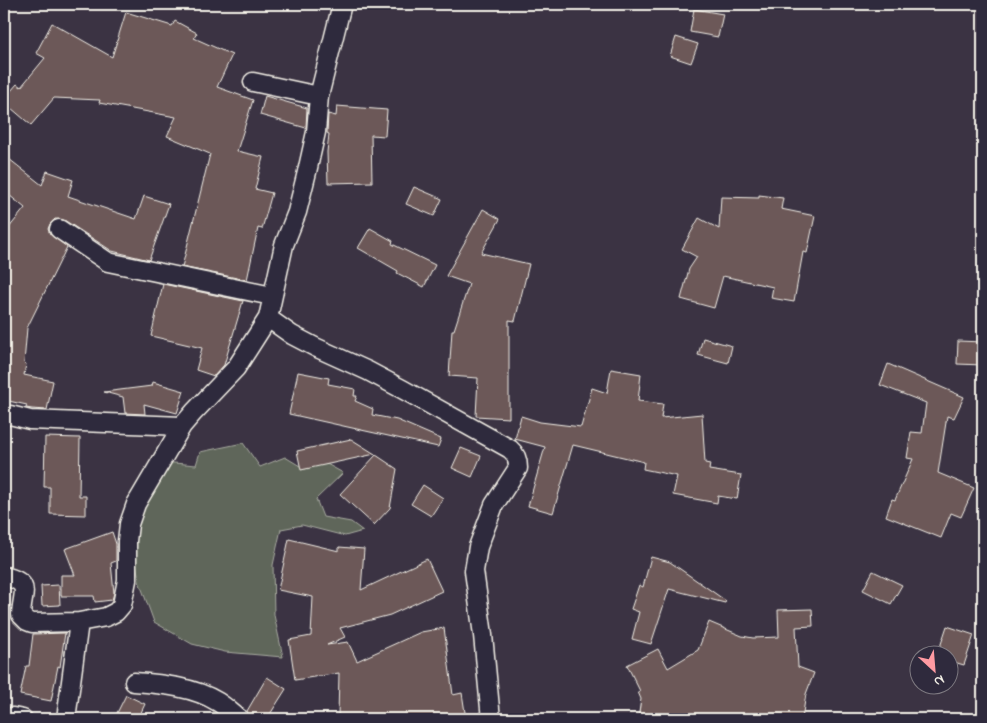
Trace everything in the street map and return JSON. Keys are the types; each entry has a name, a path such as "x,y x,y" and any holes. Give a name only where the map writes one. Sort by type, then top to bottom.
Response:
{"street":[{"path":"4,576 22,583 24,591 22,615 26,621 32,623 79,622 106,617 116,612 122,606 127,580 129,524 136,504 182,426 236,368 268,318 284,245 297,212 309,164 316,132 319,96 342,4"},
{"path":"253,82 319,96"},
{"path":"59,228 108,262 272,296"},
{"path":"268,318 292,335 402,389 510,448 516,455 518,468 494,505 478,547 474,571 484,635 491,719"},
{"path":"4,417 10,415 30,420 182,426"},
{"path":"66,719 79,622"},
{"path":"134,682 164,684 201,694 219,702 240,719"},
{"path":"4,718 23,719"}],"green space":[{"path":"243,443 260,467 285,457 305,469 325,463 343,473 316,499 323,517 351,522 363,531 345,536 302,525 281,529 273,565 274,615 283,657 225,652 192,644 154,622 139,581 132,521 163,462 196,465 200,452"}],"building":[{"path":"694,9 723,14 718,37 690,32"},
{"path":"126,12 172,26 175,21 197,33 194,38 232,55 217,87 253,100 237,151 263,157 255,189 272,193 262,229 258,228 247,280 182,267 210,154 167,136 176,117 99,103 100,100 54,98 31,125 4,102 4,99 17,84 21,87 45,58 36,53 52,23 112,57"},
{"path":"676,37 698,44 691,63 670,56"},
{"path":"265,96 307,108 306,128 260,115"},
{"path":"337,106 387,110 385,136 371,135 372,182 328,183 328,114 336,116"},
{"path":"4,155 42,185 47,171 73,180 68,196 136,219 144,196 169,204 149,260 112,251 64,220 55,219 50,224 48,229 50,234 67,247 27,328 24,363 26,364 24,375 53,381 47,410 26,408 27,405 4,400 4,234 25,208 4,191"},
{"path":"414,187 442,199 434,216 406,204"},
{"path":"759,195 783,198 781,209 815,216 807,253 803,252 794,302 771,298 773,287 723,276 714,308 681,299 689,269 697,257 682,249 699,218 719,229 721,197 759,198"},
{"path":"483,209 500,219 481,253 529,264 515,321 509,320 509,418 476,416 478,378 449,376 452,330 454,330 469,284 446,276"},
{"path":"370,228 393,241 392,244 435,265 424,287 397,273 398,271 358,248"},
{"path":"163,284 243,301 224,365 214,376 196,370 202,348 151,336"},
{"path":"703,338 732,346 728,363 698,355"},
{"path":"958,341 983,342 983,365 957,364"},
{"path":"888,364 964,397 954,418 947,416 938,473 974,488 961,517 951,513 941,538 886,516 892,499 895,500 913,459 907,458 911,432 922,433 926,403 880,385"},
{"path":"611,369 641,374 638,401 663,404 661,418 702,414 705,463 710,464 709,470 741,475 737,499 718,496 717,503 673,495 677,476 643,469 644,462 573,445 553,513 528,506 545,447 515,439 521,416 540,422 581,427 592,388 607,393"},
{"path":"298,372 329,378 328,384 355,389 354,396 357,396 355,401 373,409 372,415 397,420 441,439 438,447 289,414"},
{"path":"153,382 184,391 177,413 144,404 145,414 125,413 123,397 104,392 152,386"},
{"path":"45,437 80,438 79,496 86,496 86,515 50,514 50,487 44,487"},
{"path":"351,439 375,454 301,470 297,451"},
{"path":"461,448 481,456 472,477 452,468"},
{"path":"376,455 397,469 390,508 374,525 340,494"},
{"path":"423,485 443,498 431,516 411,504"},
{"path":"112,532 116,544 116,561 111,563 114,593 112,600 95,602 94,596 61,596 61,575 75,575 65,549"},
{"path":"289,539 339,551 339,547 364,549 361,590 427,559 442,591 390,615 340,628 345,637 327,645 348,642 357,661 421,632 444,628 453,695 462,693 466,719 338,717 339,673 295,680 289,640 311,636 313,597 278,590"},
{"path":"651,557 670,562 726,601 725,603 669,589 651,644 632,639 639,612 631,609 639,585 643,587"},
{"path":"873,571 902,585 891,604 863,590"},
{"path":"59,585 60,605 42,606 41,586"},
{"path":"812,609 813,626 796,627 798,667 814,673 806,694 802,719 638,719 641,699 638,692 640,691 627,665 658,649 668,668 698,650 709,622 742,636 753,638 779,637 778,610"},
{"path":"947,626 974,635 964,665 960,664 960,646 940,646"},
{"path":"65,633 60,667 58,666 51,701 20,695 26,666 29,666 33,634"},
{"path":"267,677 286,689 267,719 250,719 247,711"},
{"path":"126,695 145,704 138,719 114,719"}]}
